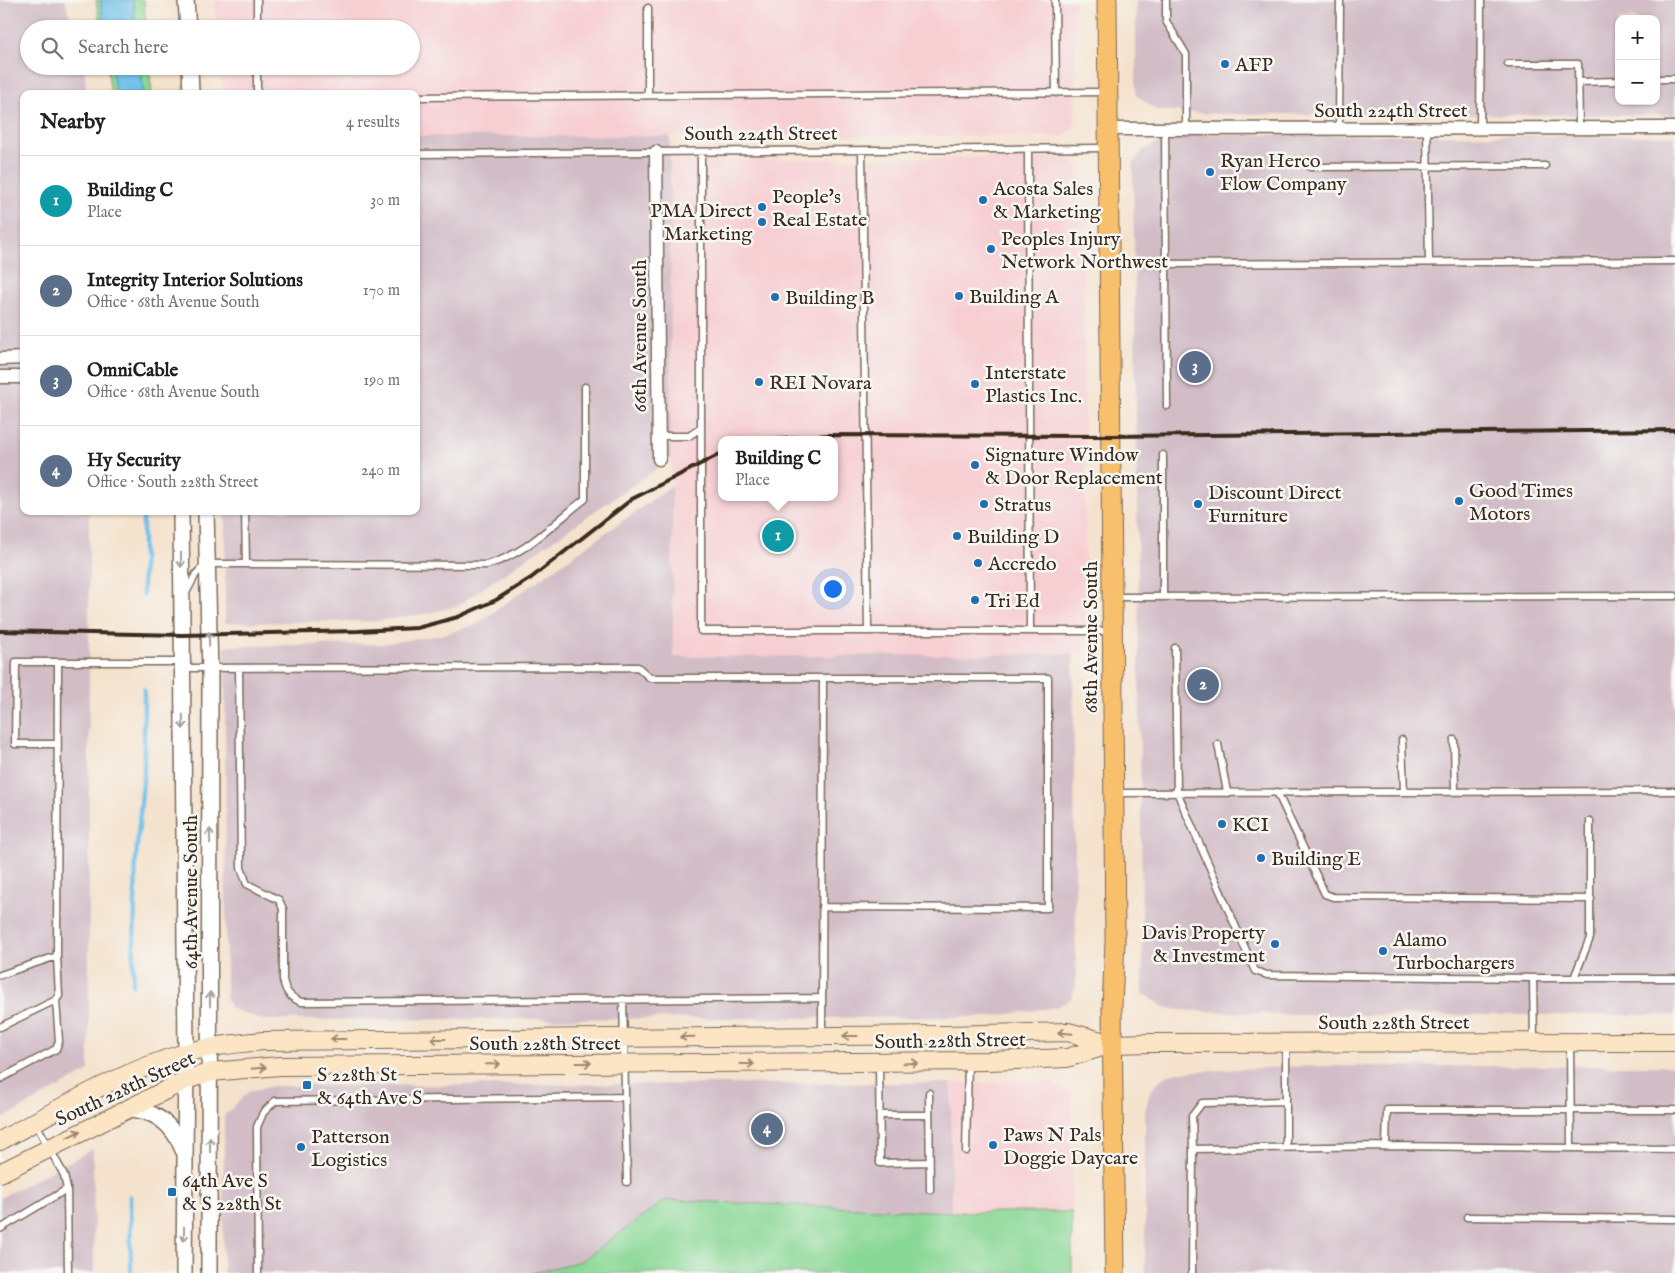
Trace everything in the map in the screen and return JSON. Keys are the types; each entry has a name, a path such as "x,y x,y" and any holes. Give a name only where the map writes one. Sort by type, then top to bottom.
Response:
{"main road":[{"name":"68th Avenue South","path":"1107,0 1115,942 1112,1044 1115,1273"},
{"name":"South 228th Street","path":"0,1141 100,1088 159,1061 186,1052 290,1040 1068,1032 1112,1044 1675,1042"},
{"name":"South 228th Street","path":"0,1172 126,1108 186,1080 210,1072 280,1066 968,1062 1067,1058 1112,1044"}],"street":[{"path":"186,0 187,20"},
{"path":"190,75 191,90"},
{"name":"South 224th Street","path":"1107,129 1675,128"},
{"name":"66th Avenue South","path":"656,152 659,459"},
{"path":"0,359 20,358"},
{"path":"0,377 20,377"},
{"name":"64th Avenue South","path":"181,515 186,1052 184,1273"},
{"name":"64th Avenue South","path":"206,515 210,668 211,1048 209,1273"},
{"path":"126,1108 139,1109 160,1117 179,1140 184,1153"}],"lane":[{"path":"257,0 257,20"},
{"path":"1055,0 1056,93"},
{"path":"1166,0 1166,20 1186,54 1186,129"},
{"path":"1339,129 1340,0"},
{"path":"1480,128 1481,0"},
{"path":"648,8 648,95"},
{"path":"1508,64 1578,64 1579,128"},
{"path":"257,75 257,90"},
{"path":"1660,79 1675,79"},
{"path":"1578,82 1615,81"},
{"path":"420,96 1107,92"},
{"path":"1427,128 1428,262"},
{"path":"1165,129 1167,406"},
{"name":"South 224th Street","path":"420,154 1107,148"},
{"path":"1028,149 1030,631"},
{"path":"862,151 868,631"},
{"path":"701,152 701,631 1112,631"},
{"path":"1310,167 1545,166"},
{"path":"1166,264 1675,261"},
{"path":"182,606 188,588 196,574 206,564 486,565 500,561 517,552 585,499 585,387"},
{"path":"658,436 689,436 701,428"},
{"path":"1163,455 1163,596"},
{"path":"245,515 246,564"},
{"path":"1112,597 1675,596"},
{"path":"1175,648 1177,792 1255,971 1267,975 1675,978"},
{"path":"58,744 15,744 16,662 182,665 210,668 638,667 650,678 1048,678 1048,908 822,907"},
{"path":"0,1027 56,1000 59,996 57,956 58,662"},
{"path":"239,668 241,868 248,884 279,900 283,909 283,980 285,990 291,997 301,1002 822,998"},
{"path":"822,1036 823,678"},
{"path":"1402,740 1404,792"},
{"path":"1454,740 1455,791"},
{"path":"1218,744 1227,792"},
{"path":"1114,793 1675,791"},
{"path":"1277,792 1325,894 1333,897 1591,899"},
{"path":"1574,978 1590,938 1590,821"},
{"path":"0,975 57,956"},
{"path":"1534,978 1534,1043"},
{"path":"0,1078 56,1049 59,1041 56,1000"},
{"path":"623,1000 627,1182"},
{"path":"1570,1042 1571,1148"},
{"path":"1286,1044 1286,1147"},
{"path":"966,1151 968,1062"},
{"path":"880,1063 880,1163 930,1162"},
{"path":"929,1093 930,1190"},
{"path":"258,1273 257,1127 263,1113 275,1101 625,1097"},
{"path":"1192,1273 1192,1116 1202,1104 1286,1102"},
{"path":"1386,1146 1387,1110 1675,1110"},
{"path":"880,1115 929,1115"},
{"path":"35,1122 64,1175 67,1189 68,1273"},
{"path":"1193,1148 1386,1146 1675,1149"},
{"path":"0,1229 67,1189"},
{"path":"1467,1217 1675,1219"}],"shaded area":[{"path":"0,0 65,0 71,20 20,20 20,75 85,75 86,90 20,90 20,515 89,515 89,1071 0,1120"},
{"path":"214,0 1075,0 1075,125 1065,136 420,136 420,90 223,90 221,75 420,75 420,20 216,20"},
{"path":"1136,0 1675,0 1675,115 1218,114 1156,110 1136,95"},
{"path":"1177,134 1675,136 1675,1015 1288,1015 1179,1010 1164,1007 1143,993 1133,163 1143,150"},
{"path":"420,136 670,136 671,459 457,606 430,613 378,621 225,623 225,515 420,515"},
{"path":"1050,157 1068,159 1083,175 1086,654 673,657 669,160"},
{"path":"672,486 673,657 1073,654 1076,985 1071,999 1057,1007 989,1017 270,1020 258,1019 231,1008 226,998 225,646 381,644 441,635 475,625"},
{"path":"1307,1066 1675,1066 1675,1273 1145,1273 1145,1111 1150,1092 1157,1083 1166,1075 1178,1072"},
{"path":"1050,1082 1072,1093 1072,1212 951,1212 951,1083"},
{"path":"951,1083 951,1212 666,1200 581,1261 532,1273 223,1273 224,1116 248,1092 272,1086"},
{"path":"93,1149 94,1273 0,1273 0,1198"}],"green space":[{"path":"96,0 144,0 145,20 99,20"},
{"path":"108,75 150,75 152,90 110,90"},
{"path":"666,1200 951,1212 1072,1212 1072,1273 532,1273 581,1261"}],"water":[{"path":"100,0 133,0 135,20 103,20"},
{"path":"113,75 141,75 143,90 115,90"}],"waterway":[{"path":"143,515 143,595"},
{"path":"133,985 136,857 144,770 144,690"},
{"path":"130,1196 131,1273"}],"railway":[{"path":"817,436 1111,436 1675,430"},
{"path":"0,631 182,635 417,628 458,617 496,600 531,578 632,499 718,455"}],"place":[{"name":"AFP","path":"1225,64"},
{"name":"Ryan Herco Flow Company","path":"1210,172"},
{"name":"Acosta Sales & Marketing","path":"983,200"},
{"name":"People's Real Estate","path":"762,207"},
{"name":"PMA Direct Marketing","path":"762,222"},
{"name":"Peoples Injury Network Northwest","path":"991,249"},
{"name":"Building A","path":"959,296"},
{"name":"Building B","path":"775,297"},
{"name":"OmniCable","path":"1195,367"},
{"name":"REI Novara","path":"759,382"},
{"name":"Interstate Plastics Inc.","path":"975,384"},
{"name":"Signature Window & Door Replacement","path":"975,465"},
{"name":"Good Times Motors","path":"1459,501"},
{"name":"Stratus","path":"984,504"},
{"name":"Discount Direct Furniture","path":"1198,504"},
{"name":"Building C","path":"778,536"},
{"name":"Building D","path":"957,536"},
{"name":"Accredo","path":"978,563"},
{"name":"Tri Ed","path":"975,600"},
{"name":"Integrity Interior Solutions","path":"1203,685"},
{"name":"KCI","path":"1222,824"},
{"name":"Building E","path":"1261,858"},
{"name":"Davis Property & Investment","path":"1275,944"},
{"name":"Alamo Turbochargers","path":"1383,951"},
{"name":"S 228th St & 64th Ave S","path":"307,1085"},
{"name":"Hy Security","path":"767,1129"},
{"name":"Paws N Pals Doggie Daycare","path":"993,1145"},
{"name":"Patterson Logistics","path":"301,1147"},
{"name":"64th Ave S & S 228th St","path":"172,1192"}]}
